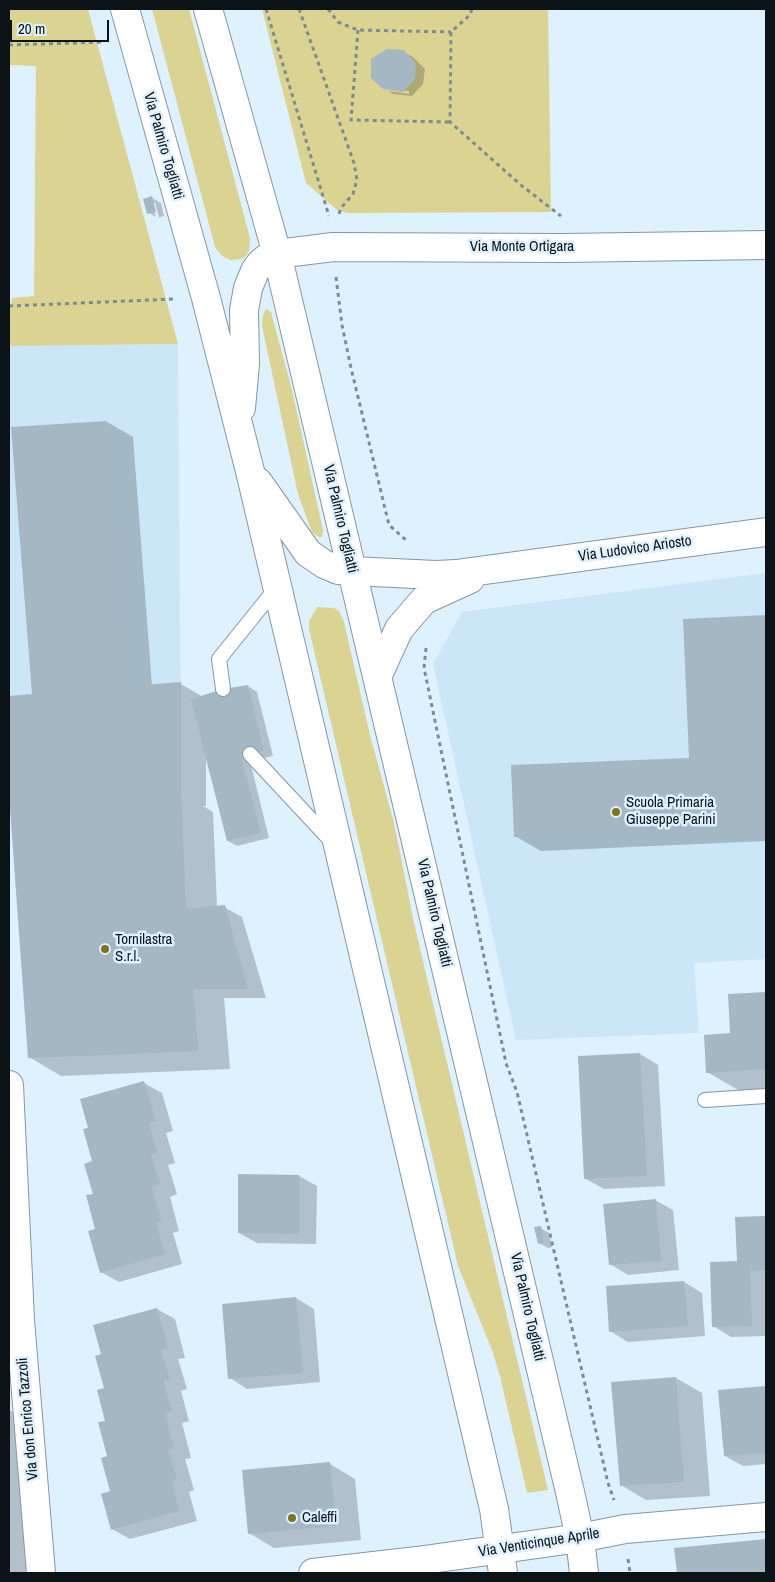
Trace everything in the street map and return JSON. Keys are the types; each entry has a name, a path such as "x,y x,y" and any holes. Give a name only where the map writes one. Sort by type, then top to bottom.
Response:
{"street":[{"name":"Via Palmiro Togliatti","path":"125,9 206,298 250,471 494,1509 502,1562"},
{"name":"Via Palmiro Togliatti","path":"208,9 277,254 566,1473 580,1538 584,1573"},
{"name":"Via Monte Ortigara","path":"277,254 333,247 564,248 766,245"},
{"name":"Via Palmiro Togliatti","path":"239,428 244,364 245,299 255,271 267,258 277,254"},
{"name":"Via Ludovico Ariosto","path":"250,471 308,553 324,564 338,570 436,575 456,574 766,532"},
{"name":"Via Ludovico Ariosto","path":"378,675 400,629 424,600 464,581 504,567"},
{"name":"Via don Enrico Tazzoli","path":"9,1086 20,1320 41,1573"},
{"name":"Via Venticinque Aprile","path":"313,1573 502,1562 580,1538 625,1529 766,1517"}],"lane":[{"path":"223,690 219,659 277,587"},
{"path":"250,754 339,849"},
{"path":"705,1100 766,1096"}],"path":[{"path":"266,9 330,220"},
{"path":"298,9 354,163 357,180 353,194 340,208 337,220"},
{"path":"328,9 338,22 358,30 451,32 470,15 472,9"},
{"path":"358,30 351,120 450,122 522,186 564,218"},
{"path":"450,122 451,32"},
{"path":"9,45 134,41"},
{"path":"335,269 342,325 351,368 389,526 408,542"},
{"path":"9,306 206,298"},
{"path":"427,640 424,668 506,1063 517,1092 608,1483 625,1529"}],"shaded area":[{"path":"9,9 88,9 178,344 9,346 9,314 12,298 34,296 36,66 9,65"},
{"path":"152,9 189,9 250,238 249,251 241,259 230,260 222,256 215,247"},
{"path":"262,9 548,9 551,212 347,213 337,210 306,183"},
{"path":"266,309 271,312 292,390 323,530 322,537 312,532 298,494 262,326 263,315"},
{"path":"178,344 181,792 186,909 198,1051 28,1058 9,794 9,346"},
{"name":"Scuola Primaria Giuseppe Parini","path":"766,573 766,959 694,963 699,1033 516,1040 433,664 462,612"},
{"path":"317,607 334,608 339,611 344,622 370,735 394,823 414,923 548,1490 527,1493 500,1376 492,1350 458,1266 309,629 309,621"}],"building":[{"path":"387,49 404,50 416,63 415,79 403,92 383,89 371,78 371,59"},
{"path":"152,196 156,212 147,214 143,199"},
{"path":"107,421 128,686 181,682 181,792 186,909 225,905 248,989 193,989 198,1051 28,1058 9,794 9,696 32,694 11,427"},
{"path":"766,615 766,826 514,837 511,765 689,758 683,619"},
{"path":"248,685 264,751 241,756 261,833 227,841 191,699 223,689"},
{"path":"766,992 766,1069 706,1073 704,1035 730,1033 728,994"},
{"path":"640,1053 647,1176 584,1179 578,1056"},
{"path":"144,1081 156,1121 149,1123 157,1153 151,1155 160,1184 152,1187 162,1221 156,1223 165,1254 100,1273 88,1231 95,1229 86,1195 93,1194 84,1164 92,1161 83,1129 88,1128 80,1099"},
{"path":"238,1174 299,1175 299,1234 238,1233"},
{"path":"656,1199 661,1261 609,1265 603,1204"},
{"path":"766,1216 766,1270 750,1271 752,1326 712,1327 710,1262 737,1261 735,1217"},
{"path":"541,1226 544,1242 538,1244 534,1227"},
{"path":"684,1281 688,1326 609,1332 606,1286"},
{"path":"296,1297 303,1373 228,1379 222,1304"},
{"path":"157,1308 168,1348 161,1350 170,1379 163,1381 172,1411 165,1413 174,1448 168,1449 177,1480 172,1482 179,1511 111,1530 101,1494 110,1491 101,1458 107,1456 98,1422 105,1421 97,1390 104,1388 95,1356 101,1354 93,1325"},
{"path":"676,1377 684,1482 620,1486 611,1382"},
{"path":"766,1386 766,1453 724,1456 718,1390"},
{"path":"330,1462 336,1526 248,1534 242,1470"},
{"path":"766,1539 766,1573 677,1573 674,1548"}],"place":[{"name":"Scuola Primaria Giuseppe Parini","path":"616,812"},
{"name":"Tornilastra S.r.l.","path":"105,949"},
{"name":"Caleffi","path":"292,1518"}]}
